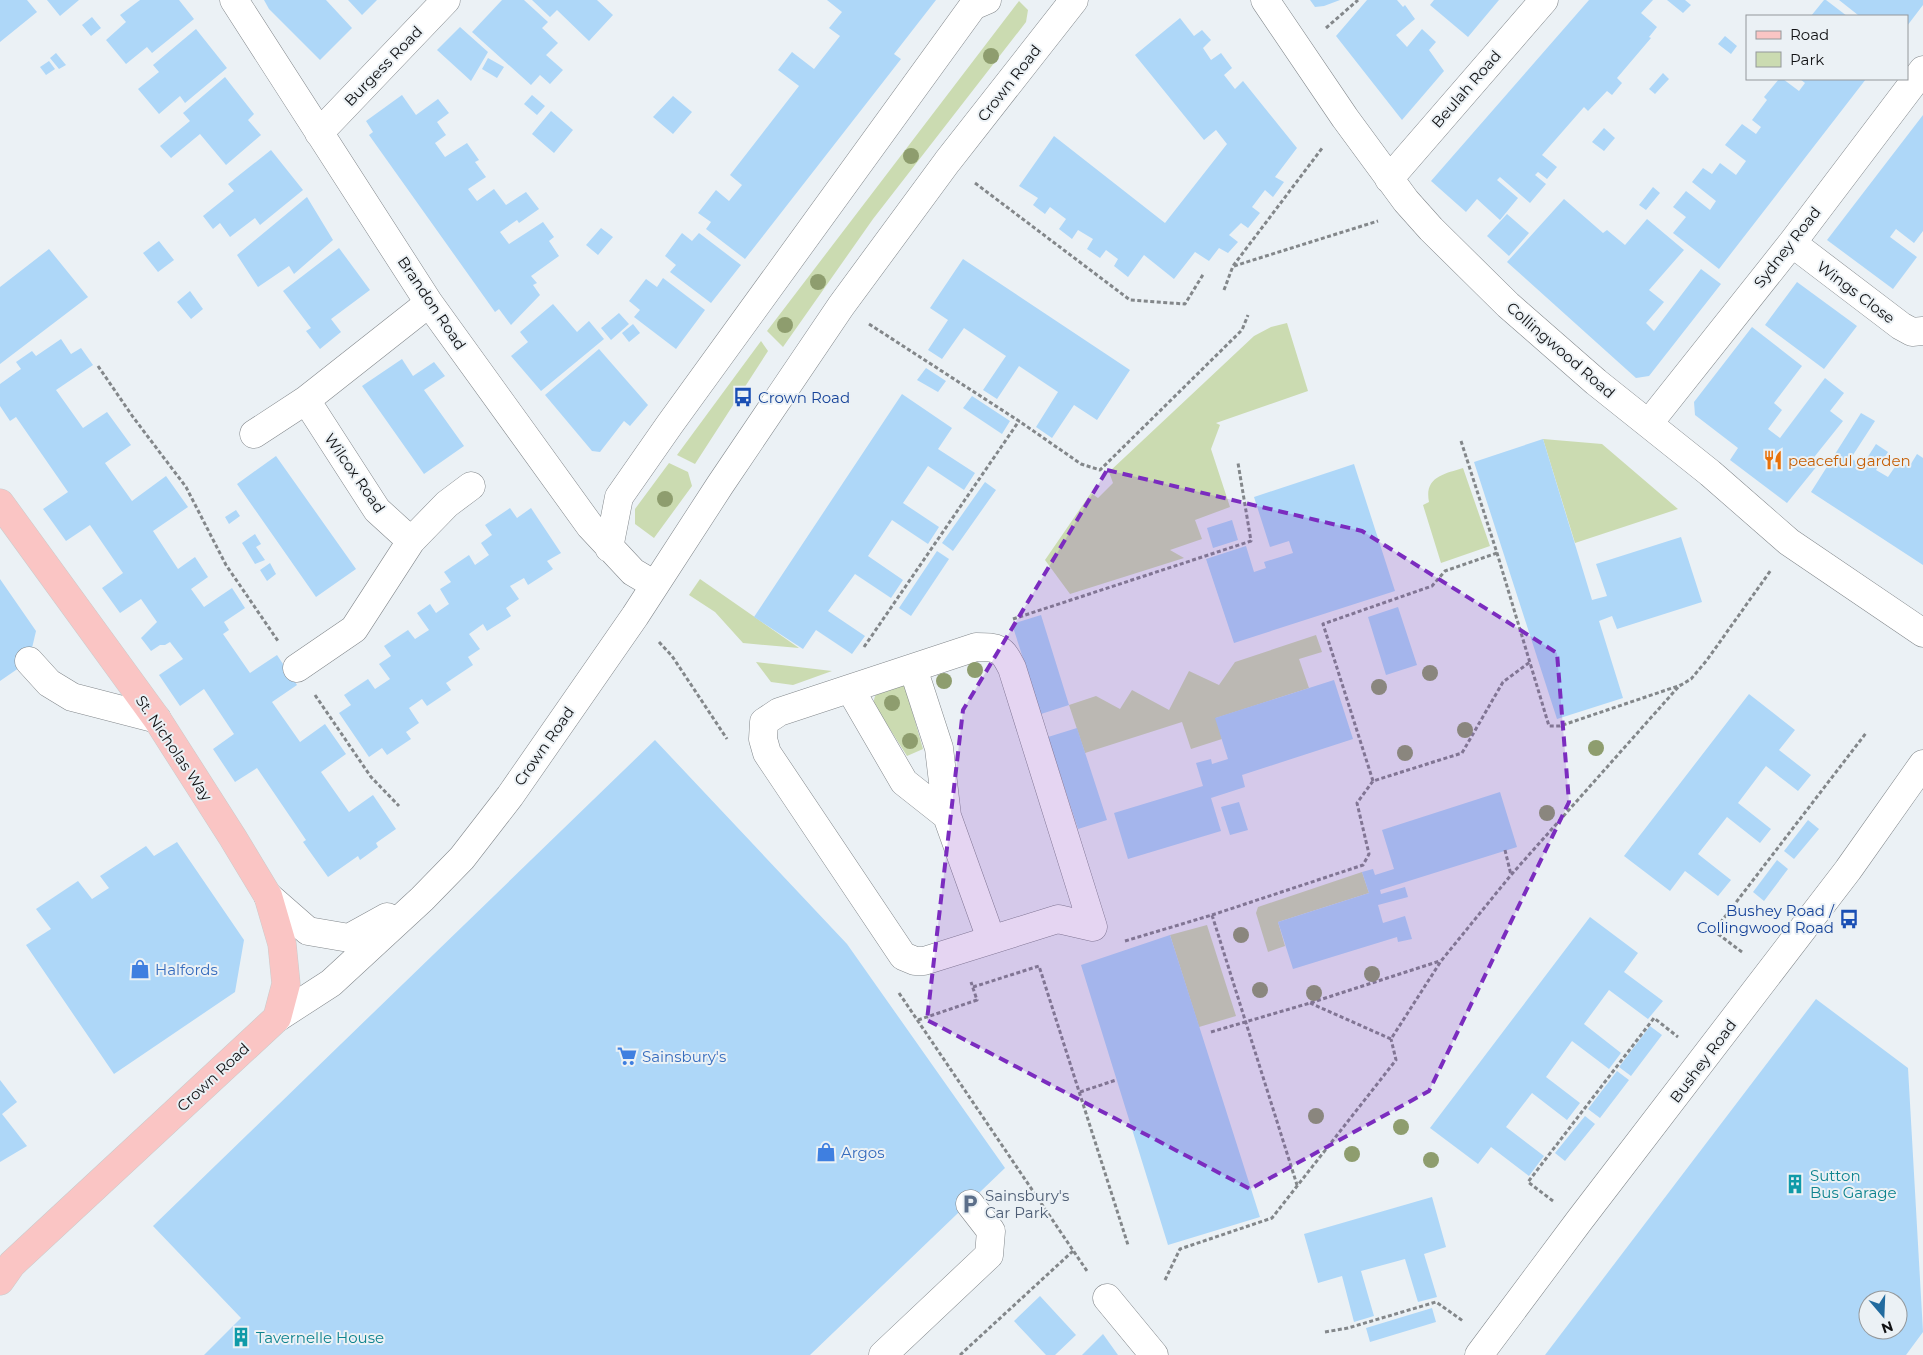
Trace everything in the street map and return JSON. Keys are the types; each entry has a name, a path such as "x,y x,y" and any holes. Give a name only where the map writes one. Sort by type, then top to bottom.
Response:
{"main road":[{"name":"St. Nicholas Way","path":"0,503 157,719 268,896 282,944 286,984 277,1018"},
{"name":"Crown Road","path":"4,1271 277,1018"}],"street":[{"name":"Brandon Road","path":"234,0 430,303 590,526 633,572 655,585"},
{"name":"Burgess Road","path":"319,133 446,0"},
{"path":"609,548 619,497 973,6 987,0"},
{"name":"Collingwood Road","path":"1265,0 1345,118 1406,201 1431,230 1508,305 1596,382 1649,423 1789,542 1923,633"},
{"name":"Beulah Road","path":"1389,179 1544,0"},
{"name":"Crown Road","path":"277,1018 331,983 422,899 462,858 510,796 655,585 720,485 842,306 947,162 1069,2"},
{"name":"Sydney Road","path":"1649,423 1792,243 1923,70"},
{"name":"Wings Close","path":"1792,243 1901,326 1912,332 1923,331"},
{"path":"254,434 306,400 430,303"},
{"name":"Wilcox Road","path":"306,400 377,510 411,541"},
{"path":"297,668 354,629 411,541 447,504 471,486"},
{"path":"976,647 992,647 1004,652 1012,668 1093,927 1058,919 924,961 915,961 903,956 767,753 763,739 764,722 779,712 913,668 976,647"},
{"path":"29,661 49,683 72,697 157,719"},
{"path":"913,668 939,748 948,816 991,939"},
{"path":"850,690 904,782 948,816"},
{"name":"Bushey Road","path":"1484,1348 1705,1058 1768,972 1848,870 1923,764"},
{"name":"Crown Road","path":"268,896 308,930 349,938 422,899"},
{"path":"883,1355 989,1255 991,1231 970,1204"},
{"path":"1107,1298 1154,1355"}],"path":[{"path":"1300,52 1358,0"},
{"path":"1224,290 1233,266 1345,118"},
{"path":"947,162 1130,300 1186,304 1204,273"},
{"path":"1233,266 1381,220 1406,201"},
{"path":"842,306 1019,421 1080,464 1100,470 1242,330 1248,315"},
{"path":"98,366 186,488 226,565 371,777 399,806"},
{"path":"850,690 858,654 1019,421"},
{"path":"1461,441 1549,726 1560,726 1681,685 1691,679 1707,660 1789,542"},
{"path":"1005,622 1251,541 1238,463"},
{"path":"1373,781 1323,624 1432,586 1445,571 1497,553"},
{"path":"1212,914 1363,865 1369,854 1357,803 1373,781 1462,753 1503,682 1530,662"},
{"path":"1165,1280 1180,1249 1272,1218 1396,1060 1391,1039 1441,961 1511,875 1681,685"},
{"path":"1768,972 1714,931 1866,733"},
{"path":"1505,850 1511,875"},
{"path":"1211,1032 1441,961"},
{"path":"973,987 1039,966 1128,1244"},
{"path":"1310,1003 1391,1039"},
{"path":"1579,1221 1528,1182 1654,1018 1705,1058"},
{"path":"1246,1020 1298,1185"},
{"path":"1080,1092 1116,1080"},
{"path":"960,1355 1073,1251"},
{"path":"1325,1332 1348,1328 1436,1302 1484,1348"}],"highlighted area":[{"path":"1107,470 1362,531 1557,653 1569,802 1429,1091 1250,1189 927,1020 963,710"}],"green space":[{"path":"1019,1 1028,10 1026,22 873,219 783,347 767,331"},
{"path":"1287,323 1308,391 1216,423 1220,425 1211,449 1230,507 1195,520 1202,539 1170,550 1184,558 1070,594 1045,560 1091,493 1098,498 1113,483 1109,472 1254,336 1271,327"},
{"path":"761,341 768,351 695,464 677,455"},
{"path":"1543,439 1602,444 1678,509 1575,543"},
{"path":"669,463 688,472 692,486 654,538 635,524 635,509"},
{"path":"1463,468 1490,546 1441,563 1423,505 1429,502 1428,494 1430,487 1437,478"},
{"path":"700,579 799,648 743,643 715,612 689,595"},
{"path":"1316,635 1322,652 1299,659 1309,688 1216,718 1222,739 1191,749 1182,722 1085,753 1069,705 1096,696 1120,709 1132,690 1169,710 1189,671 1219,685 1235,662"},
{"path":"756,662 832,671 793,685 771,682"},
{"path":"899,682 905,686 923,749 907,756 874,704 874,699 878,692"},
{"path":"1362,872 1369,893 1278,922 1285,946 1268,952 1256,913 1258,907"},
{"path":"1207,925 1236,1016 1199,1027 1170,935"}],"building":[{"path":"0,0 27,0 37,12 0,42"},
{"path":"47,0 79,0 60,16"},
{"path":"140,0 179,0 194,19 152,53 147,47 126,64 106,40 126,22 120,15"},
{"path":"264,0 326,0 352,28 320,60 269,9"},
{"path":"348,0 377,0 362,15"},
{"path":"502,0 524,0 548,22 542,28 558,43 546,55 563,70 550,84 540,75 531,85 472,32"},
{"path":"532,0 597,0 613,15 589,41 557,10 550,17"},
{"path":"827,0 936,0 894,54 901,59 745,259 706,229 711,222 698,213 716,190 729,201 742,185 730,175 799,86 778,70 792,52 814,69 840,36 829,28 842,12"},
{"path":"1310,0 1340,0 1315,7"},
{"path":"1367,0 1397,0 1403,7 1405,5 1415,19 1396,35 1407,47 1422,29 1436,42 1429,50 1444,71 1402,120 1336,36"},
{"path":"1434,0 1499,0 1468,37 1430,5"},
{"path":"1589,0 1653,0 1641,13 1657,27 1649,37 1651,38 1617,78 1622,83 1612,95 1607,91 1588,111 1584,107 1542,155 1557,167 1547,179 1538,172 1535,175 1546,184 1530,203 1500,177 1497,180 1518,198 1500,220 1477,199 1466,212 1431,181"},
{"path":"1667,0 1685,0 1691,5 1683,13"},
{"path":"1826,0 1846,15 1812,15"},
{"path":"1839,0 1923,0 1923,5 1908,25 1908,15 1858,15"},
{"path":"92,17 101,28 91,36 82,25"},
{"path":"1180,18 1194,36 1202,30 1211,40 1203,48 1211,60 1221,53 1232,68 1224,75 1235,89 1243,81 1297,148 1275,177 1284,182 1273,197 1265,190 1252,207 1260,213 1248,228 1241,223 1229,235 1238,242 1228,253 1219,248 1209,261 1195,252 1174,279 1144,255 1128,277 1114,266 1118,259 1106,250 1100,258 1087,249 1093,239 1078,230 1072,239 1059,229 1066,219 1050,207 1045,214 1033,205 1038,198 1019,186 1054,136 1165,223 1227,144 1216,130 1204,140 1135,55"},
{"path":"460,27 488,52 471,81 437,50"},
{"path":"196,29 227,68 185,103 180,96 159,114 138,89 159,72 153,65"},
{"path":"1725,36 1737,46 1731,54 1718,44"},
{"path":"56,53 66,65 59,69 50,58"},
{"path":"488,58 504,67 497,78 482,69"},
{"path":"49,61 55,69 46,75 40,67"},
{"path":"1663,73 1669,79 1655,94 1649,89"},
{"path":"225,77 254,114 248,120 261,135 226,165 200,134 171,158 160,146 190,121 183,113"},
{"path":"1778,80 1784,80 1799,91 1805,83 1801,80 1865,80 1719,269 1673,233 1686,217 1673,207 1686,191 1710,210 1716,201 1692,182 1703,168 1712,174 1720,163 1736,175 1746,161 1725,145 1742,124 1756,134 1761,127 1752,120 1767,100 1764,97"},
{"path":"402,95 416,115 438,99 449,113 437,122 446,135 435,143 445,157 467,143 479,160 475,162 486,177 468,189 477,201 494,189 506,205 526,192 539,209 519,223 517,220 500,232 509,244 543,222 554,237 549,241 559,256 531,276 537,283 533,285 540,295 511,325 499,309 495,312 369,135 373,132 366,121"},
{"path":"532,95 545,106 537,115 524,104"},
{"path":"673,96 692,112 673,134 653,117"},
{"path":"551,111 573,130 554,153 532,134"},
{"path":"1923,115 1923,231 1914,243 1896,229 1890,237 1917,257 1893,289 1827,240"},
{"path":"1604,128 1615,138 1604,151 1592,142"},
{"path":"271,150 303,190 260,225 255,218 230,237 220,223 213,229 203,216 234,191 228,184"},
{"path":"1653,187 1660,193 1646,210 1639,205"},
{"path":"307,197 333,240 294,274 289,266 258,287 237,255"},
{"path":"1564,199 1603,233 1607,230 1625,245 1647,219 1684,250 1649,290 1664,302 1646,323 1654,331 1701,269 1721,284 1649,376 1636,378 1507,262"},
{"path":"1507,214 1529,233 1509,256 1487,236"},
{"path":"601,228 613,237 598,255 586,245"},
{"path":"682,233 692,241 699,233 741,265 711,303 670,272 676,265 665,256"},
{"path":"159,241 174,260 158,272 143,253"},
{"path":"339,248 370,290 331,319 341,332 320,349 306,331 311,328 283,291"},
{"path":"49,249 88,297 0,364 0,287"},
{"path":"963,259 1130,370 1097,420 1074,405 1052,438 1036,427 1058,392 1019,366 997,399 983,390 1006,356 964,328 942,359 928,350 948,320 930,308"},
{"path":"663,278 705,310 676,349 634,317 640,310 629,301 646,279 657,287"},
{"path":"1797,282 1857,326 1824,369 1765,325"},
{"path":"190,291 203,309 191,319 177,302"},
{"path":"553,304 577,332 589,321 604,339 541,391 511,356 528,342 520,332"},
{"path":"619,313 629,324 611,340 601,328"},
{"path":"633,324 640,333 629,342 622,333"},
{"path":"1752,327 1802,366 1774,403 1782,410 1768,429 1780,438 1825,378 1844,393 1830,411 1843,421 1811,461 1817,466 1787,503 1730,460 1738,448 1695,415 1694,402"},
{"path":"61,339 71,354 81,348 93,365 56,390 83,428 107,412 131,445 105,463 132,501 166,476 188,507 153,531 178,569 195,557 208,577 191,589 204,607 232,588 245,608 224,622 229,630 223,634 250,673 277,655 297,685 272,702 300,742 325,724 346,754 321,772 349,812 373,795 396,829 376,843 378,847 360,860 358,856 328,877 303,842 306,840 257,768 235,782 213,749 234,734 204,689 180,706 159,675 183,659 170,642 160,645 151,651 141,638 157,622 141,599 120,613 102,588 123,573 90,525 66,541 43,509 68,492 16,417 10,421 0,406 0,384 21,369 16,362 32,351 36,356"},
{"path":"599,349 648,405 630,426 624,421 600,452 592,451 545,395"},
{"path":"402,359 413,376 434,362 445,376 424,390 464,446 424,474 362,386"},
{"path":"926,368 946,381 938,392 917,380"},
{"path":"902,394 952,428 938,449 975,473 964,490 928,466 903,503 939,527 928,544 892,520 868,556 903,580 891,598 855,574 828,611 865,636 852,654 816,630 803,649 754,617"},
{"path":"972,396 1010,421 1002,434 963,408"},
{"path":"1861,413 1875,421 1851,458 1862,466 1876,444 1888,452 1876,470 1888,477 1899,461 1909,467 1917,454 1923,458 1923,565 1811,492"},
{"path":"1543,439 1592,600 1607,596 1596,564 1681,537 1702,602 1617,629 1612,616 1599,621 1623,698 1557,719 1474,462"},
{"path":"276,456 356,569 316,597 237,484"},
{"path":"1354,464 1395,591 1234,643 1206,559 1246,546 1254,572 1266,568 1264,562 1293,553 1289,541 1270,547 1254,497"},
{"path":"985,482 996,490 953,551 942,543"},
{"path":"510,508 517,518 531,508 561,553 547,561 553,569 528,585 524,578 510,586 519,599 506,608 511,616 487,631 483,624 469,634 480,649 468,657 473,665 446,683 451,690 427,706 422,699 409,708 419,723 406,732 411,739 387,755 382,748 369,757 339,713 351,705 344,695 368,679 375,689 390,679 379,664 391,656 384,646 408,630 415,639 429,630 417,613 430,604 436,613 449,604 440,589 451,582 444,572 469,555 475,565 489,555 481,543 492,535 485,525"},
{"path":"236,510 240,516 229,524 225,517"},
{"path":"1232,520 1238,540 1213,548 1207,528"},
{"path":"255,534 261,544 256,547 265,560 255,564 242,543"},
{"path":"937,551 949,559 911,616 899,608"},
{"path":"270,563 276,574 267,581 260,570"},
{"path":"0,579 36,631 29,661 0,681"},
{"path":"1398,607 1417,665 1386,675 1368,617"},
{"path":"1041,615 1069,705 1041,714 1012,624"},
{"path":"1334,680 1353,739 1242,775 1245,787 1211,798 1221,831 1128,859 1114,813 1203,786 1196,763 1211,759 1212,764 1228,759 1215,718"},
{"path":"1749,694 1795,730 1779,750 1811,775 1798,791 1766,766 1738,803 1771,829 1760,843 1727,817 1698,854 1731,880 1718,896 1685,871 1670,891 1624,856"},
{"path":"1077,728 1107,820 1078,829 1048,737"},
{"name":"Sainsbury's","path":"655,740 847,944 1005,1168 810,1355 204,1355 241,1318 153,1226"},
{"path":"1500,792 1517,847 1380,890 1381,894 1405,887 1408,897 1378,905 1383,923 1405,916 1412,939 1398,942 1397,937 1293,969 1278,922 1369,893 1362,872 1373,869 1375,875 1394,869 1382,830"},
{"path":"1239,802 1248,830 1230,835 1221,807"},
{"path":"1808,820 1819,829 1794,859 1784,851"},
{"name":"Halfords","path":"177,842 244,940 235,992 114,1074 26,945 51,929 36,909 78,881 92,899 109,888 100,876 146,846 154,856"},
{"path":"1777,860 1788,869 1764,901 1753,892"},
{"path":"1590,917 1638,953 1624,972 1663,1001 1648,1019 1609,990 1584,1024 1621,1053 1609,1069 1572,1041 1546,1077 1580,1103 1567,1120 1532,1093 1506,1127 1544,1156 1529,1176 1491,1147 1478,1164 1430,1128"},
{"path":"1170,935 1260,1217 1168,1245 1081,965"},
{"name":"Sutton Bus Garage","path":"1816,999 1908,1068 1923,1332 1906,1355 1545,1355"},
{"path":"1650,1026 1662,1035 1631,1076 1619,1067"},
{"path":"1617,1071 1629,1080 1600,1118 1588,1109"},
{"path":"0,1080 17,1102 2,1114 27,1146 0,1162"},
{"path":"1585,1116 1595,1124 1565,1161 1555,1153"},
{"path":"1432,1197 1446,1247 1424,1254 1437,1297 1418,1302 1405,1259 1361,1271 1374,1316 1354,1322 1342,1276 1318,1283 1304,1234"},
{"path":"1040,1296 1076,1335 1055,1355 1046,1355 1014,1321"},
{"path":"1432,1308 1436,1322 1370,1342 1366,1328"},
{"path":"1103,1334 1118,1355 1082,1355"}],"place":[{"name":"Crown Road","path":"743,397"},
{"name":"peaceful garden","path":"1773,460"},
{"name":"Bushey Road / Collingwood Road","path":"1849,919"},
{"name":"Halfords","path":"140,969"},
{"name":"Sainsbury's","path":"627,1056"},
{"name":"Argos","path":"826,1152"},
{"name":"Sutton Bus Garage","path":"1795,1184"},
{"name":"Sainsbury's Car Park","path":"970,1204"},
{"name":"Tavernelle House","path":"241,1337"}]}
